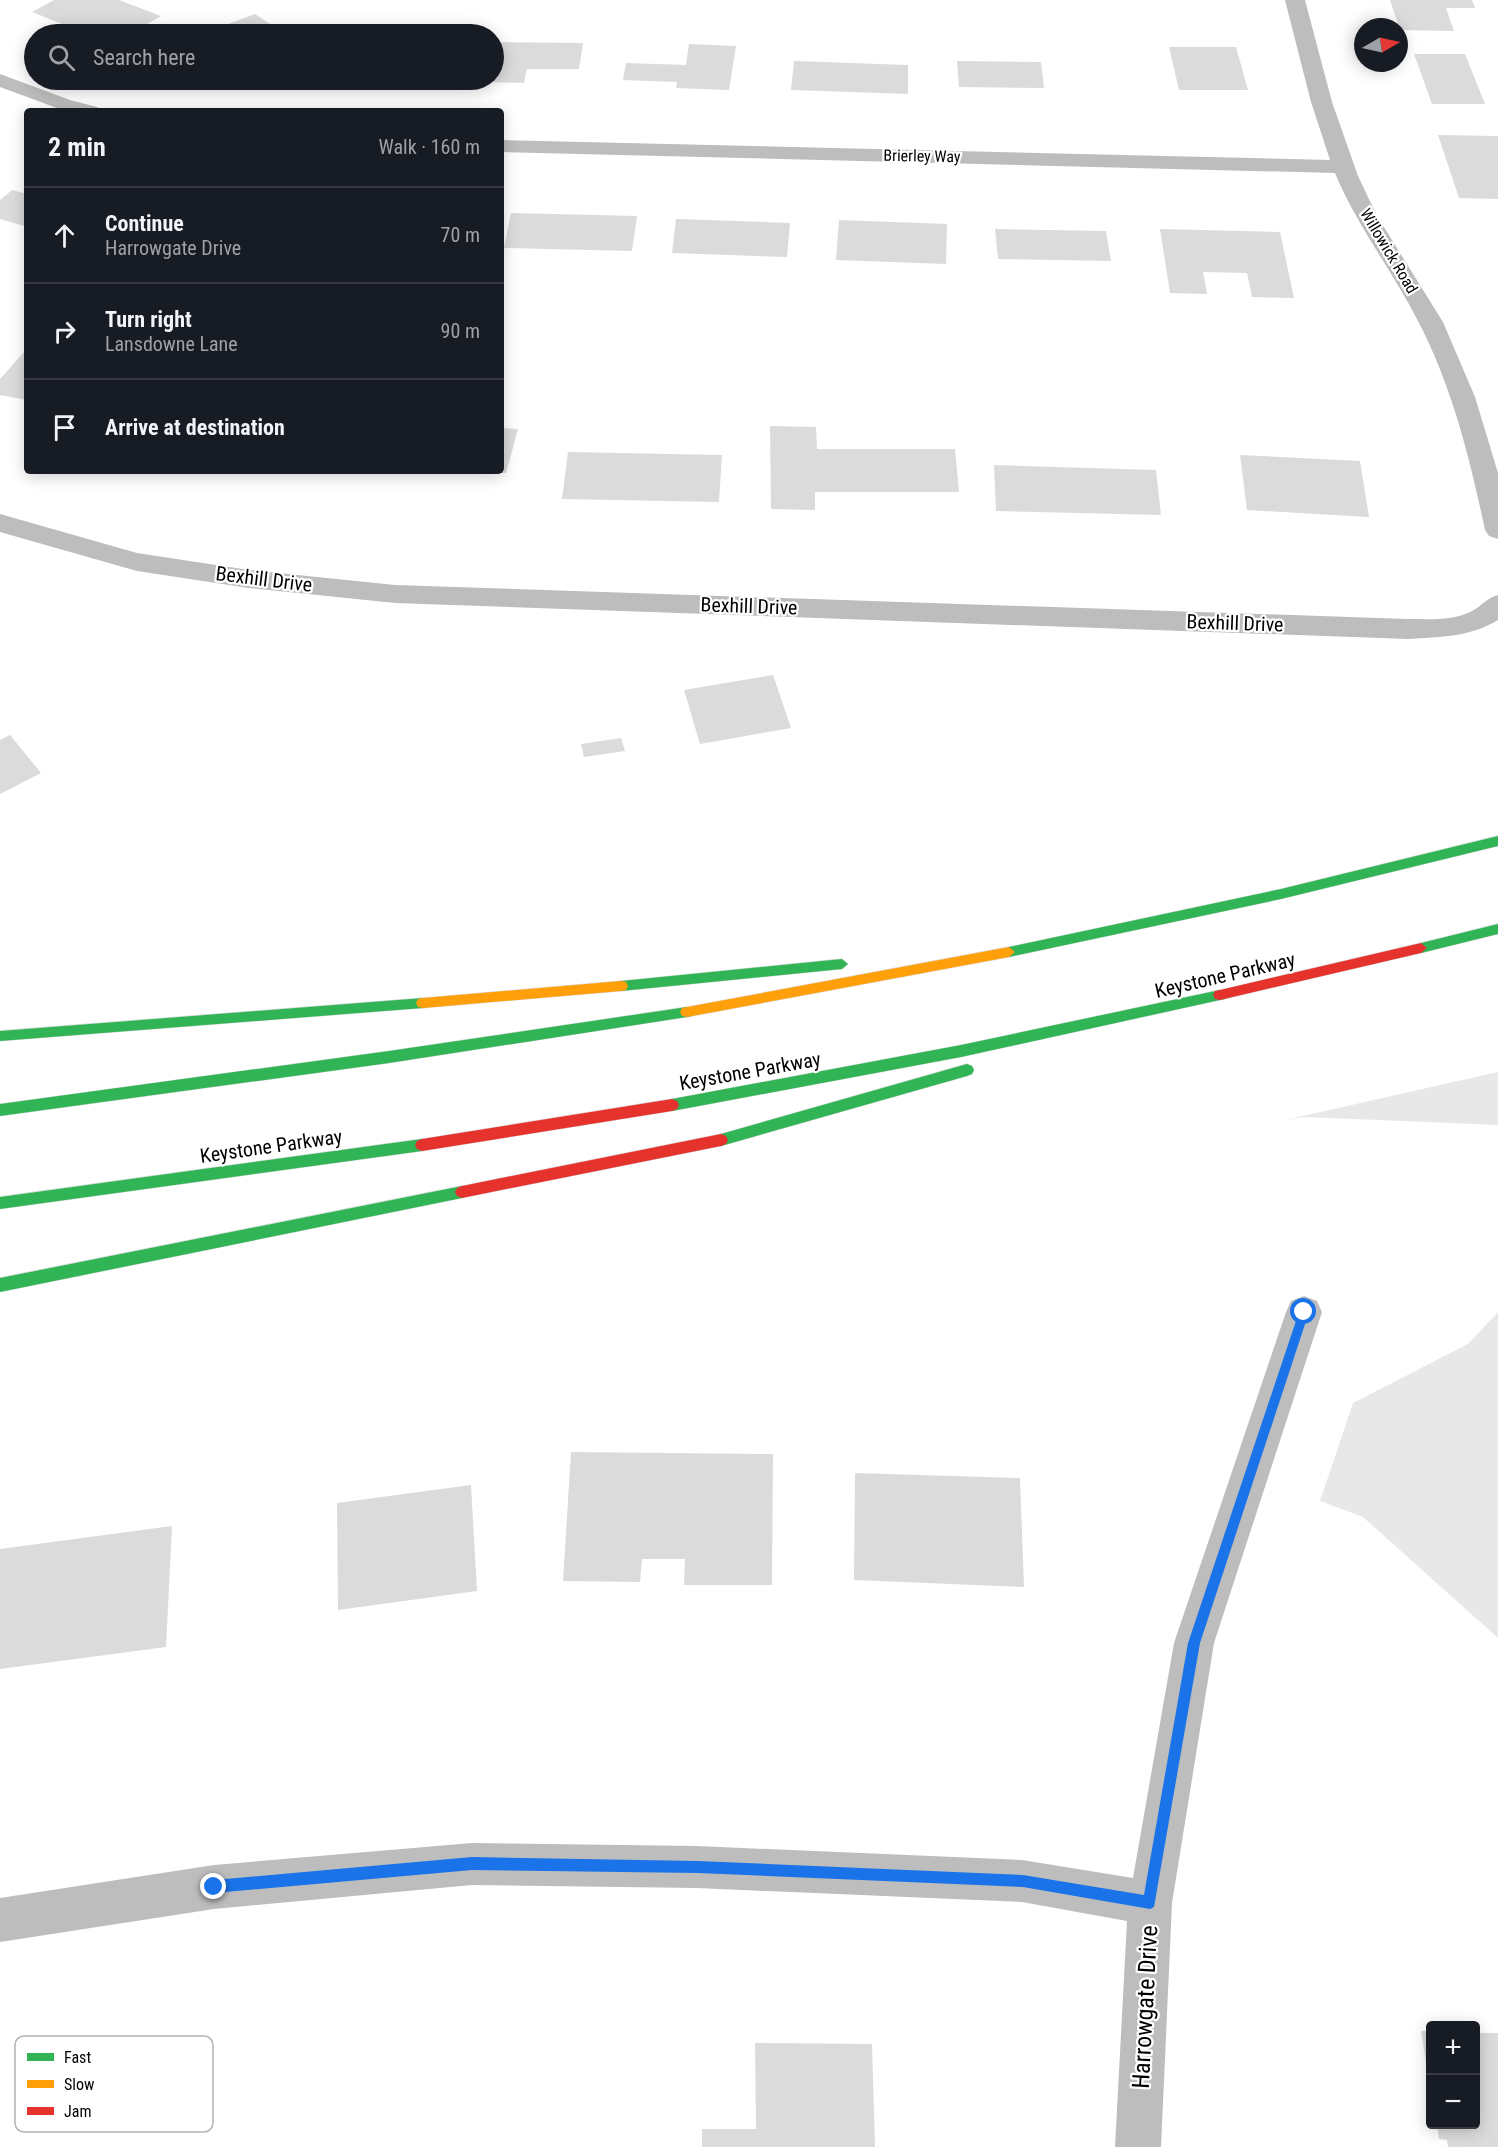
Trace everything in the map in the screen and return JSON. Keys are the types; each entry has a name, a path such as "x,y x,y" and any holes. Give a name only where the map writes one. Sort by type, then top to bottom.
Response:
{"highway":[{"path":"0,1110 623,1023 804,991 1074,939 1247,902 1498,841"},
{"name":"Keystone Parkway","path":"0,1203 440,1143 638,1111 1010,1042 1199,1001 1498,929"},
{"path":"900,958 1074,939"},
{"path":"0,1036 583,990 853,963"},
{"path":"1041,1048 1199,1001"},
{"path":"0,1285 735,1137 984,1064"}],"street":[{"name":"Willowick Road","path":"1295,0 1330,131 1344,167 1359,201 1431,321 1463,397 1492,499 1498,530"},
{"path":"0,80 24,89"},
{"path":"26,90 78,108"},
{"name":"Brierley Way","path":"504,146 1344,167"},
{"name":"Bexhill Drive","path":"0,523 137,562 249,579 395,594 1408,629 1460,626 1489,614 1498,604"},
{"name":"Harrowgate Drive","path":"1138,2147 1150,1903 1194,1643 1304,1312"},
{"path":"0,1920 214,1887 472,1864 698,1867 1023,1881 1150,1903"}],"shaded area":[{"path":"1498,1072 1498,1125 1306,1117 1285,1120"},
{"path":"1498,1312 1498,1638 1363,1517 1320,1501 1353,1403 1468,1344"}],"building":[{"path":"54,0 119,0 161,16 147,24 62,24 32,12"},
{"path":"1390,0 1472,0 1475,8 1446,8 1454,31 1408,30 1408,18 1396,18"},
{"path":"255,14 270,24 228,24"},
{"path":"504,42 583,43 579,69 527,69 524,83 504,82"},
{"path":"689,44 736,46 729,90 676,88 677,82 623,80 626,63 686,65"},
{"path":"1169,47 1236,47 1248,90 1179,90"},
{"path":"1414,54 1465,54 1485,104 1432,104"},
{"path":"794,61 908,65 908,94 791,90"},
{"path":"957,61 1041,62 1044,88 959,87"},
{"path":"1438,135 1498,136 1498,199 1459,198"},
{"path":"12,190 24,193 24,226 0,219 0,200"},
{"path":"511,213 637,216 632,251 504,248"},
{"path":"676,219 790,223 787,257 672,253"},
{"path":"839,220 947,224 946,264 836,260"},
{"path":"995,229 1106,231 1111,261 998,259"},
{"path":"1160,229 1280,232 1294,298 1252,297 1247,273 1203,272 1207,294 1170,293"},
{"path":"24,352 24,399 0,395 0,379"},
{"path":"770,426 816,427 817,449 955,449 959,492 815,492 815,510 771,509"},
{"path":"504,428 518,429 506,473 504,473"},
{"path":"568,452 722,455 719,502 562,499"},
{"path":"1240,455 1360,461 1369,517 1247,510"},
{"path":"994,465 1156,470 1161,515 996,511"},
{"path":"773,675 791,728 700,744 684,690"},
{"path":"10,735 41,773 0,794 0,740"},
{"path":"621,738 625,751 584,757 581,744"},
{"path":"571,1452 773,1454 772,1585 684,1585 685,1559 642,1559 640,1582 563,1581"},
{"path":"855,1473 1020,1478 1024,1587 854,1580"},
{"path":"471,1485 477,1591 338,1610 337,1503"},
{"path":"172,1526 166,1647 0,1669 0,1549"},
{"path":"1421,2031 1426,2031 1426,2063"},
{"path":"1480,2033 1498,2033 1498,2147 1448,2147 1447,2140 1439,2139 1438,2129 1480,2129"},
{"path":"755,2043 872,2044 875,2147 702,2147 702,2129 756,2129"}],"traffic: fast":[{"path":"1009,952 1281,894 1498,841"},
{"path":"1421,948 1498,929"},
{"path":"621,986 842,964"},
{"path":"672,1105 961,1051 1220,995"},
{"path":"0,1036 423,1003"},
{"path":"0,1110 389,1057 687,1012"},
{"path":"721,1140 967,1070"},
{"path":"0,1203 422,1145"},
{"path":"0,1285 462,1192"}],"traffic: slow":[{"path":"687,1012 1009,952"},
{"path":"423,1003 621,986"}],"traffic: jam":[{"path":"1220,995 1421,948"},
{"path":"422,1145 672,1105"},
{"path":"462,1192 721,1140"}],"route":[{"path":"214,1887 472,1864 698,1867 1023,1881 1150,1903 1194,1643 1304,1312"}]}
